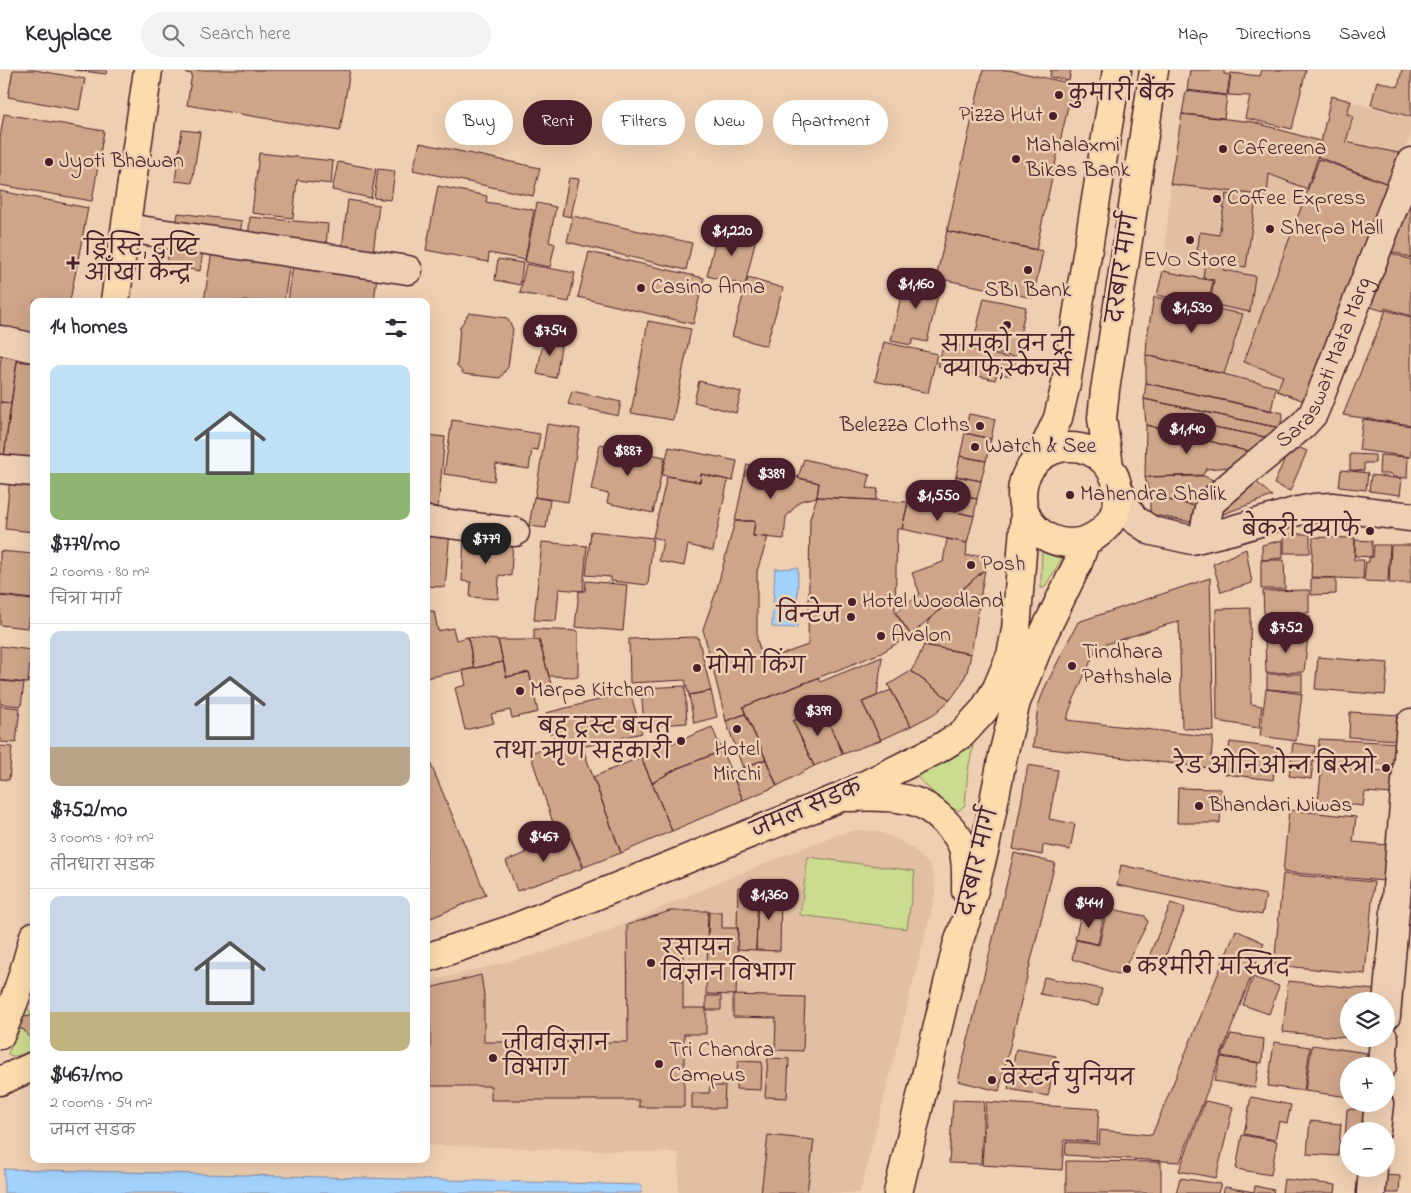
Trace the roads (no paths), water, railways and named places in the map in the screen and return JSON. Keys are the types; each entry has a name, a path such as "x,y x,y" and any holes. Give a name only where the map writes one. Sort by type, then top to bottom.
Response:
{"main road":[{"path":"115,298 148,70"},
{"name":"दरबार मार्ग","path":"1040,456 1058,418 1066,384 1117,70"},
{"name":"दरबार मार्ग","path":"1113,477 1102,418 1154,70"},
{"path":"1069,446 1084,449 1098,456 1113,477 1118,501 1108,525 1098,534 1086,540 1072,543 1058,542 1044,536 1033,527 1025,514 1022,502 1022,489 1025,476 1040,456 1054,449 1069,446"},
{"name":"जमल सडक","path":"430,957 510,930 841,797 962,734 984,710 997,688 1011,655 1016,630 1024,551 1025,514"},
{"name":"दरबार मार्ग","path":"898,1193 954,956 966,920 985,847 1003,755 1016,702 1042,637 1078,563 1086,540"},
{"path":"841,797 896,798 921,804 940,816 954,831 963,848 966,869 966,920"},
{"path":"0,1035 13,1006 30,952"},
{"path":"0,1081 30,1068"}],"street":[{"name":"Saraswati Mata Marg","path":"1198,538 1210,503 1302,426 1313,414 1411,162"},
{"path":"126,228 408,270"},
{"path":"0,340 30,347"},
{"path":"0,469 30,472"},
{"path":"1113,477 1134,519 1152,531 1198,538 1314,508 1332,507 1411,517"},
{"path":"430,521 515,532"},
{"path":"1388,992 1411,723"},
{"path":"1371,1193 1372,1177"}],"water":[{"path":"798,568 797,628 772,627 775,569"},
{"path":"4,1169 642,1185 641,1193 4,1193"}],"place":[{"name":"कुमारी बैंक","path":"1059,95"},
{"name":"Pizza Hut","path":"1053,116"},
{"name":"Cafereena","path":"1223,149"},
{"name":"Mahalaxmi Bikas Bank","path":"1016,159"},
{"name":"Jyoti Bhawan","path":"49,162"},
{"name":"Coffee Express","path":"1217,199"},
{"name":"Sherpa Mall","path":"1270,229"},
{"name":"EVO Store","path":"1190,240"},
{"name":"ड्रिस्टि, दृष्टि आँखा केन्द्र","path":"73,263"},
{"name":"SBI Bank","path":"1028,270"},
{"name":"Casino Anna","path":"641,288"},
{"name":"सामको वन ट्री क्याफे;स्केचर्स","path":"1007,325"},
{"name":"Belezza Cloths","path":"980,426"},
{"name":"Watch & See","path":"975,447"},
{"name":"Mahendra Shalik","path":"1070,495"},
{"name":"बेकरी क्याफे","path":"1370,531"},
{"name":"Posh","path":"971,565"},
{"name":"Hotel Woodland","path":"852,602"},
{"name":"विन्टेज","path":"851,617"},
{"name":"Avalon","path":"881,636"},
{"name":"Tindhara Pathshala","path":"1072,666"},
{"name":"मोमो किंग","path":"697,668"},
{"name":"Marpa Kitchen","path":"520,691"},
{"name":"Hotel Mirchi","path":"737,729"},
{"name":"बहु ट्रस्ट बचत तथा ऋण सहकारी","path":"681,741"},
{"name":"रेड ओनिओन्न बिस्त्रो","path":"1386,768"},
{"name":"Bhandari Niwas","path":"1199,806"},
{"name":"रसायन विज्ञान विभाग","path":"651,963"},
{"name":"कश्मीरी मस्जिद","path":"1127,969"},
{"name":"जीवविज्ञान विभाग","path":"493,1058"},
{"name":"Tri Chandra Campus","path":"659,1064"},
{"name":"वेस्टर्न युनियन","path":"992,1080"}]}
